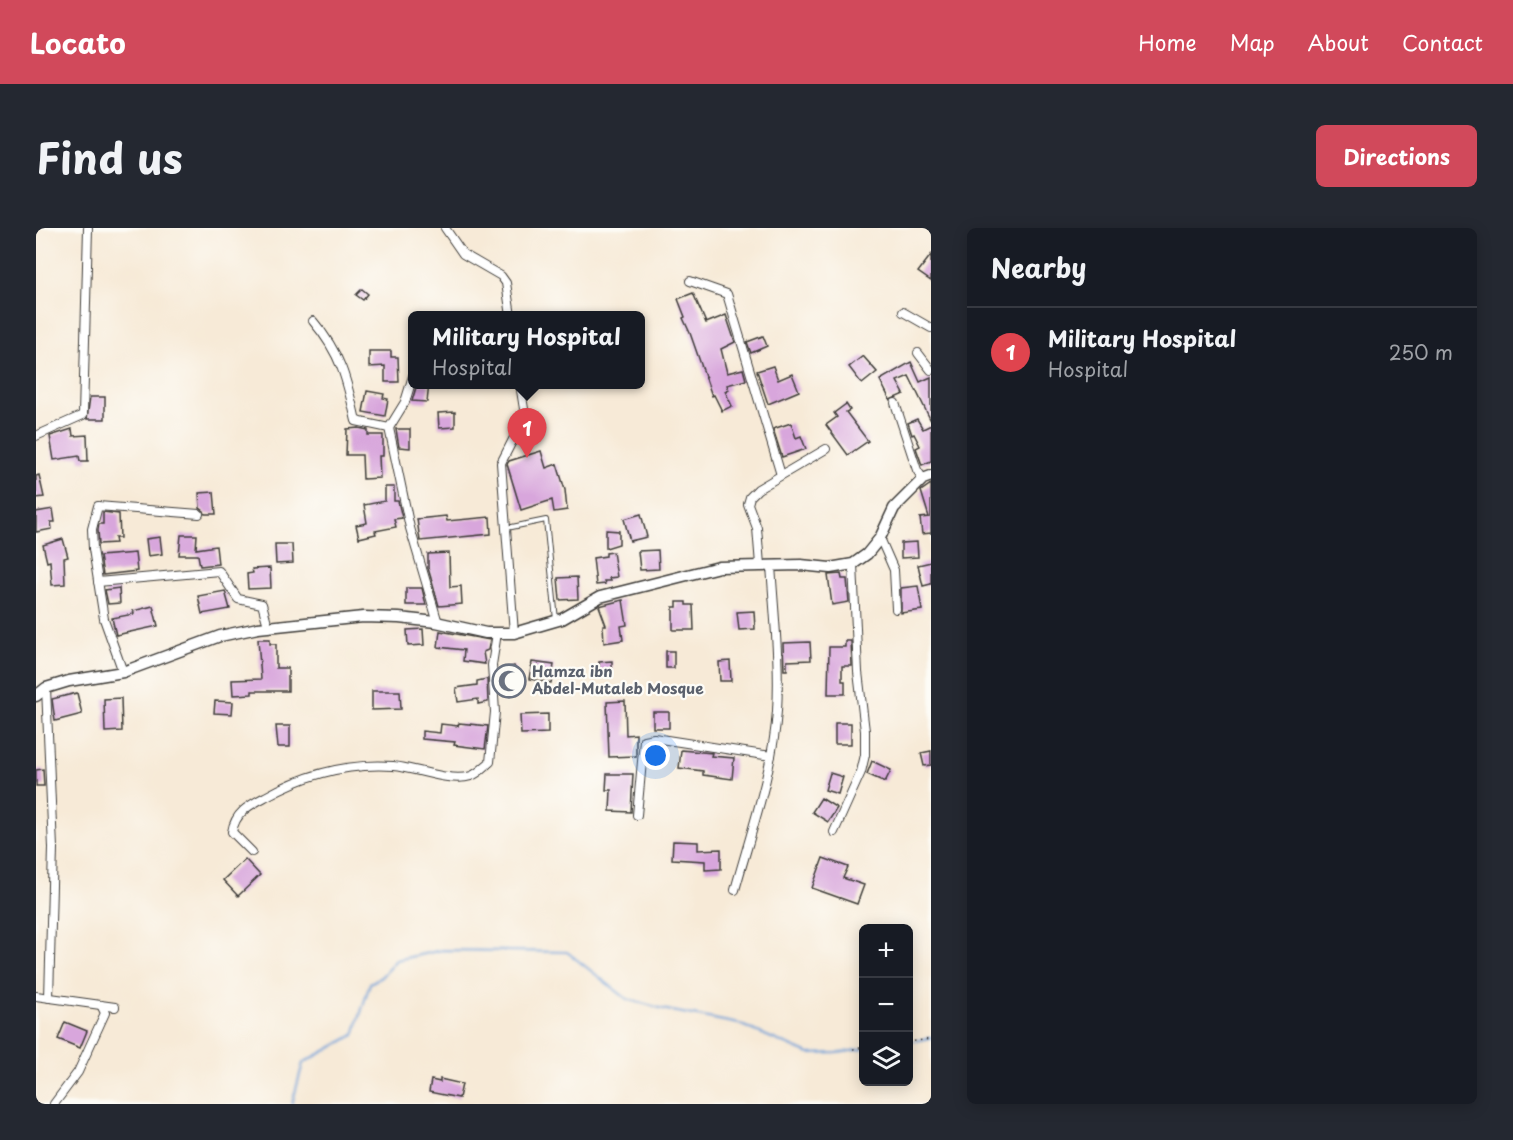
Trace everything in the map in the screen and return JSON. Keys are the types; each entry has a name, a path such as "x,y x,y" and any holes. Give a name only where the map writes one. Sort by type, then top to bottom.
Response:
{"street":[{"path":"36,436 83,415 88,228"},
{"path":"445,228 463,254 501,276 506,283 510,311"},
{"path":"690,280 727,294 781,475"},
{"path":"903,312 931,328"},
{"path":"314,321 330,341 346,378 356,421 389,428"},
{"path":"918,353 931,370"},
{"path":"409,389 405,402 389,428 410,528 438,623"},
{"path":"514,633 501,463 522,423 524,409 521,389"},
{"path":"49,998 53,848 39,693 69,681 123,672 220,636 268,626 363,617 399,618 438,623 466,630 514,633 556,621 600,597 720,567 801,565 830,568 853,564 867,554 880,538 894,508 927,478 917,470 895,403"},
{"path":"735,890 771,756 777,713 778,671 766,565 757,528 748,504 750,497 758,489 826,449"},
{"path":"123,672 104,619 93,549 92,529 98,506 199,514"},
{"path":"880,538 894,570 896,609"},
{"path":"834,832 861,772 865,755 853,564"},
{"path":"98,582 219,571 238,599 262,604 268,626"},
{"path":"252,852 232,832 234,820 249,806 288,784 331,770 393,766 459,778 473,776 490,762 495,712 492,665 498,633"},
{"path":"637,815 644,740 654,738 771,756"},
{"path":"36,996 115,1007"},
{"path":"54,1104 78,1072 105,1013 101,1005"}],"lane":[{"path":"506,528 546,520 556,621"}],"path":[{"path":"913,1041 931,1039"},
{"path":"853,1049 859,1048"}],"building":[{"path":"931,255 931,281 918,272"},
{"path":"362,289 368,294 363,300 356,295"},
{"path":"693,293 706,323 726,315 735,342 721,349 727,373 743,369 746,380 727,385 729,390 725,391 732,406 722,411 714,395 712,396 678,299"},
{"path":"763,336 767,346 751,353 747,342"},
{"path":"369,351 391,351 391,357 398,357 399,382 385,382 385,366 369,367"},
{"path":"863,356 877,372 862,384 849,367"},
{"path":"911,362 920,382 931,377 931,421 909,376 897,381 904,394 890,400 880,380"},
{"path":"773,366 778,380 792,374 799,391 768,404 757,371"},
{"path":"416,389 428,389 427,402 412,401"},
{"path":"367,391 384,394 383,398 388,399 385,416 363,412"},
{"path":"90,397 105,397 105,419 87,419"},
{"path":"846,404 850,410 846,412 868,441 848,455 826,425 837,417 834,413"},
{"path":"455,412 455,427 439,428 438,413"},
{"path":"917,419 923,429 931,425 931,461 922,465 916,448 920,446 914,434 912,435 908,423"},
{"path":"791,423 796,438 801,436 806,449 782,457 773,429"},
{"path":"72,429 73,436 87,435 88,461 80,461 79,456 54,460 50,436"},
{"path":"347,429 368,430 368,435 383,435 383,456 379,456 380,478 363,479 362,455 346,455"},
{"path":"396,429 410,429 410,448 399,447"},
{"path":"541,451 546,468 557,464 565,490 567,510 554,512 552,500 521,510 507,464 509,461"},
{"path":"39,475 44,497 36,498 36,476"},
{"path":"931,484 931,533 922,534 920,518 929,517 921,491"},
{"path":"385,487 394,487 394,501 398,501 402,518 394,519 396,527 375,531 376,534 359,538 356,525 367,523 364,505 385,501"},
{"path":"214,492 216,514 205,514 200,508 199,493"},
{"path":"53,509 55,522 51,522 52,529 36,532 36,512"},
{"path":"103,512 119,514 120,538 115,538 116,543 99,544 98,530 99,524 103,524"},
{"path":"641,514 647,537 630,541 624,519"},
{"path":"446,516 447,521 490,517 491,534 420,541 417,519"},
{"path":"606,530 619,531 619,544 606,548"},
{"path":"181,535 197,535 196,549 216,546 218,564 200,566 198,555 179,555"},
{"path":"160,537 162,554 148,556 146,539"},
{"path":"63,539 68,557 64,558 65,584 52,585 50,561 47,562 43,545"},
{"path":"917,542 918,557 901,558 901,543"},
{"path":"275,544 292,544 293,563 276,564"},
{"path":"658,550 659,569 640,570 638,551"},
{"path":"613,552 617,577 609,578 610,581 604,581 605,584 596,585 593,558 606,556 606,553"},
{"path":"135,553 137,571 103,575 100,556"},
{"path":"449,553 450,587 461,586 462,604 439,606 428,568 428,554"},
{"path":"931,562 931,584 923,586 918,565"},
{"path":"270,568 271,588 248,589 247,574 253,573 252,569"},
{"path":"841,574 842,579 847,579 849,602 832,605 828,575"},
{"path":"577,577 578,599 560,600 558,578"},
{"path":"918,586 922,610 901,613 901,588"},
{"path":"119,588 120,603 108,604 105,590"},
{"path":"406,588 422,588 426,605 406,605"},
{"path":"225,591 230,609 202,614 198,596"},
{"path":"623,600 627,625 621,626 623,640 604,643 603,625 606,625 599,606"},
{"path":"677,602 693,605 694,630 673,630 673,607 677,607"},
{"path":"153,606 158,626 116,635 112,618 134,614 133,611"},
{"path":"754,611 755,629 739,630 737,612"},
{"path":"423,629 424,645 408,646 407,630"},
{"path":"440,631 490,640 488,650 483,652 485,664 463,661 464,650 438,647"},
{"path":"258,639 270,639 270,644 276,644 276,668 288,668 288,691 252,691 252,694 233,695 232,680 261,679"},
{"path":"845,641 851,641 852,666 842,666 845,694 828,694 829,647 845,647"},
{"path":"810,642 811,660 787,661 787,670 784,670 783,643"},
{"path":"666,651 674,651 674,668 666,668"},
{"path":"612,661 612,671 599,672 599,662"},
{"path":"730,661 731,681 720,681 719,662"},
{"path":"532,662 554,665 551,683 529,679"},
{"name":"Hamza ibn Abdel-Mutaleb Mosque","path":"514,666 523,690 512,694 510,690 502,693 498,672"},
{"path":"487,679 488,702 478,704 478,699 458,702 456,688 477,685 477,681"},
{"path":"372,691 400,691 401,709 372,710"},
{"path":"77,693 82,714 55,721 52,699"},
{"path":"121,698 122,731 105,732 104,699"},
{"path":"215,701 233,702 232,714 214,713"},
{"path":"625,701 626,735 636,734 636,756 609,757 607,702"},
{"path":"653,712 669,712 669,728 653,728"},
{"path":"548,714 548,733 521,734 520,715"},
{"path":"459,723 488,726 485,749 454,745 455,742 422,739 422,731 440,733 441,724 458,726"},
{"path":"835,723 851,723 851,744 835,744"},
{"path":"276,726 290,726 290,747 278,747"},
{"path":"681,750 734,758 732,779 703,775 703,771 679,768"},
{"path":"931,751 931,765 924,766 921,753"},
{"path":"872,761 891,770 885,782 867,774"},
{"path":"43,769 44,786 36,786 36,770"},
{"path":"830,773 843,777 838,794 825,790"},
{"path":"607,774 633,774 631,812 610,811 611,790 606,790"},
{"path":"821,798 837,808 828,822 812,812"},
{"path":"673,841 698,842 698,850 721,849 721,869 705,870 705,861 672,859"},
{"path":"823,858 848,867 843,878 864,885 857,904 812,888"},
{"path":"245,859 260,875 238,896 223,880"},
{"path":"65,1022 87,1031 80,1048 58,1039"},
{"path":"440,1079 462,1084 459,1098 429,1092 431,1080 440,1082"}],"waterway":[{"path":"292,1104 303,1063 354,1035 370,983 381,977 396,960 442,950 567,952 627,999 667,1010 739,1024 809,1054 859,1050"},
{"path":"913,1041 931,1038"}],"place":[{"name":"Military Hospital","path":"527,458"},
{"name":"Hamza ibn Abdel-Mutaleb Mosque","path":"509,681"}]}
